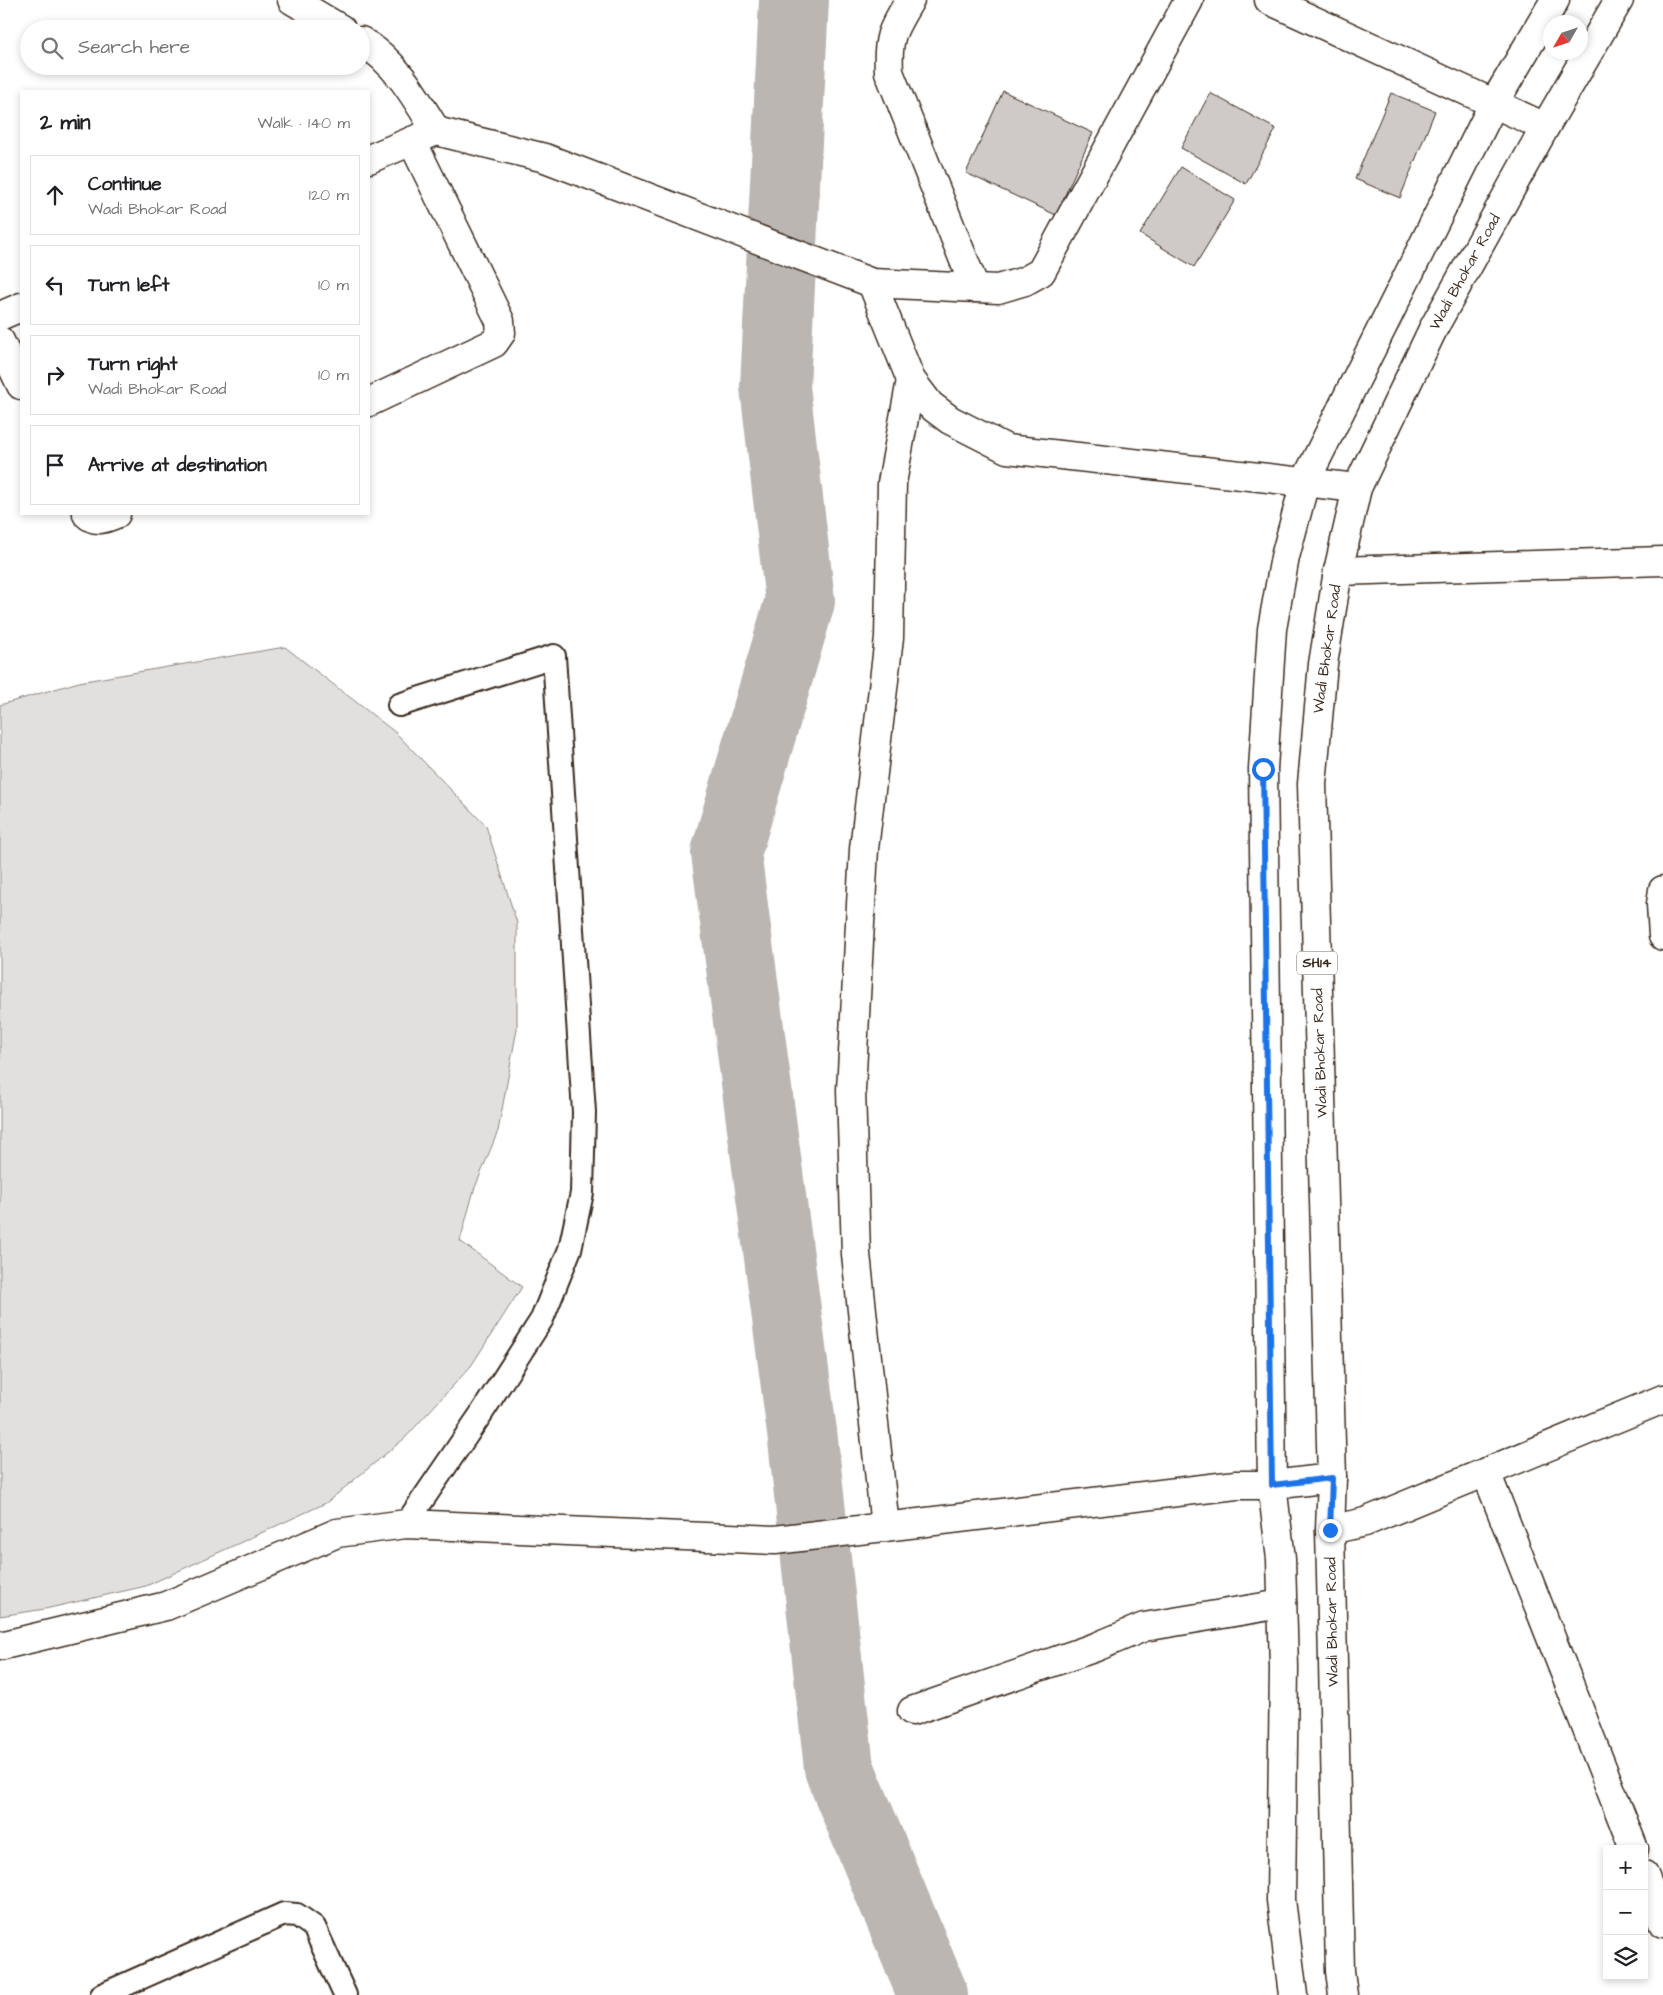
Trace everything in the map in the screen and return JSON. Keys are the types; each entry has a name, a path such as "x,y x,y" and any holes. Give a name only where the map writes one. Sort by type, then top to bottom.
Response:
{"street":[{"path":"292,0 326,20"},
{"path":"910,0 895,25 888,46 889,72 976,288"},
{"path":"370,159 424,136 545,158 863,280 998,289 1025,281 1041,272 1189,0"},
{"path":"1268,0 1493,105 1545,127"},
{"path":"1293,1995 1281,1900 1284,1668 1281,1559 1272,1485 1263,769 1272,629 1285,557 1305,482 1493,105 1555,0"},
{"name":"Wadi Bhokar Road","path":"1343,1995 1340,1971 1330,1530 1332,1478 1312,784 1323,664 1338,571 1357,488 1433,329 1545,127 1619,0"},
{"path":"370,48 395,69 412,90 424,136 500,320 501,334 494,343 370,402"},
{"path":"863,280 911,380 930,406 950,420 1007,449 1357,488"},
{"path":"0,316 20,307"},
{"path":"0,341 20,383"},
{"path":"885,1527 856,1254 851,1090 864,849 889,638 892,482 911,380"},
{"path":"88,515 91,518 103,519 113,515"},
{"path":"1338,571 1663,561"},
{"path":"1663,890 1661,904 1663,936"},
{"path":"1330,1530 1365,1522 1663,1399"},
{"path":"1486,1472 1632,1845"},
{"path":"0,1646 166,1606 337,1533 406,1524 775,1540 1236,1485 1272,1485 1332,1478"},
{"path":"912,1711 1096,1647 1144,1628 1282,1604"},
{"path":"1648,1886 1663,1923"}],"lane":[{"path":"399,705 554,656 584,1112 582,1193 570,1249 542,1319 481,1414 406,1524"},
{"path":"102,1995 284,1914 297,1915 314,1927 345,1995"}],"shaded area":[{"path":"285,647 396,733 486,826 517,923 517,1029 498,1131 474,1190 460,1241 522,1287 471,1366 405,1438 326,1503 146,1586 45,1609 0,1616 0,705 79,682"}],"building":[{"path":"1003,91 1093,133 1056,215 966,173"},
{"path":"1210,93 1276,129 1246,184 1181,148"},
{"path":"1391,93 1435,111 1400,198 1355,179"},
{"path":"1181,167 1235,200 1194,267 1140,234"}],"waterway":[{"path":"794,0 775,387 800,601 726,853 803,1440 839,1768 933,1995"}],"route":[{"path":"1263,769 1272,1485 1332,1478 1330,1530"}]}
